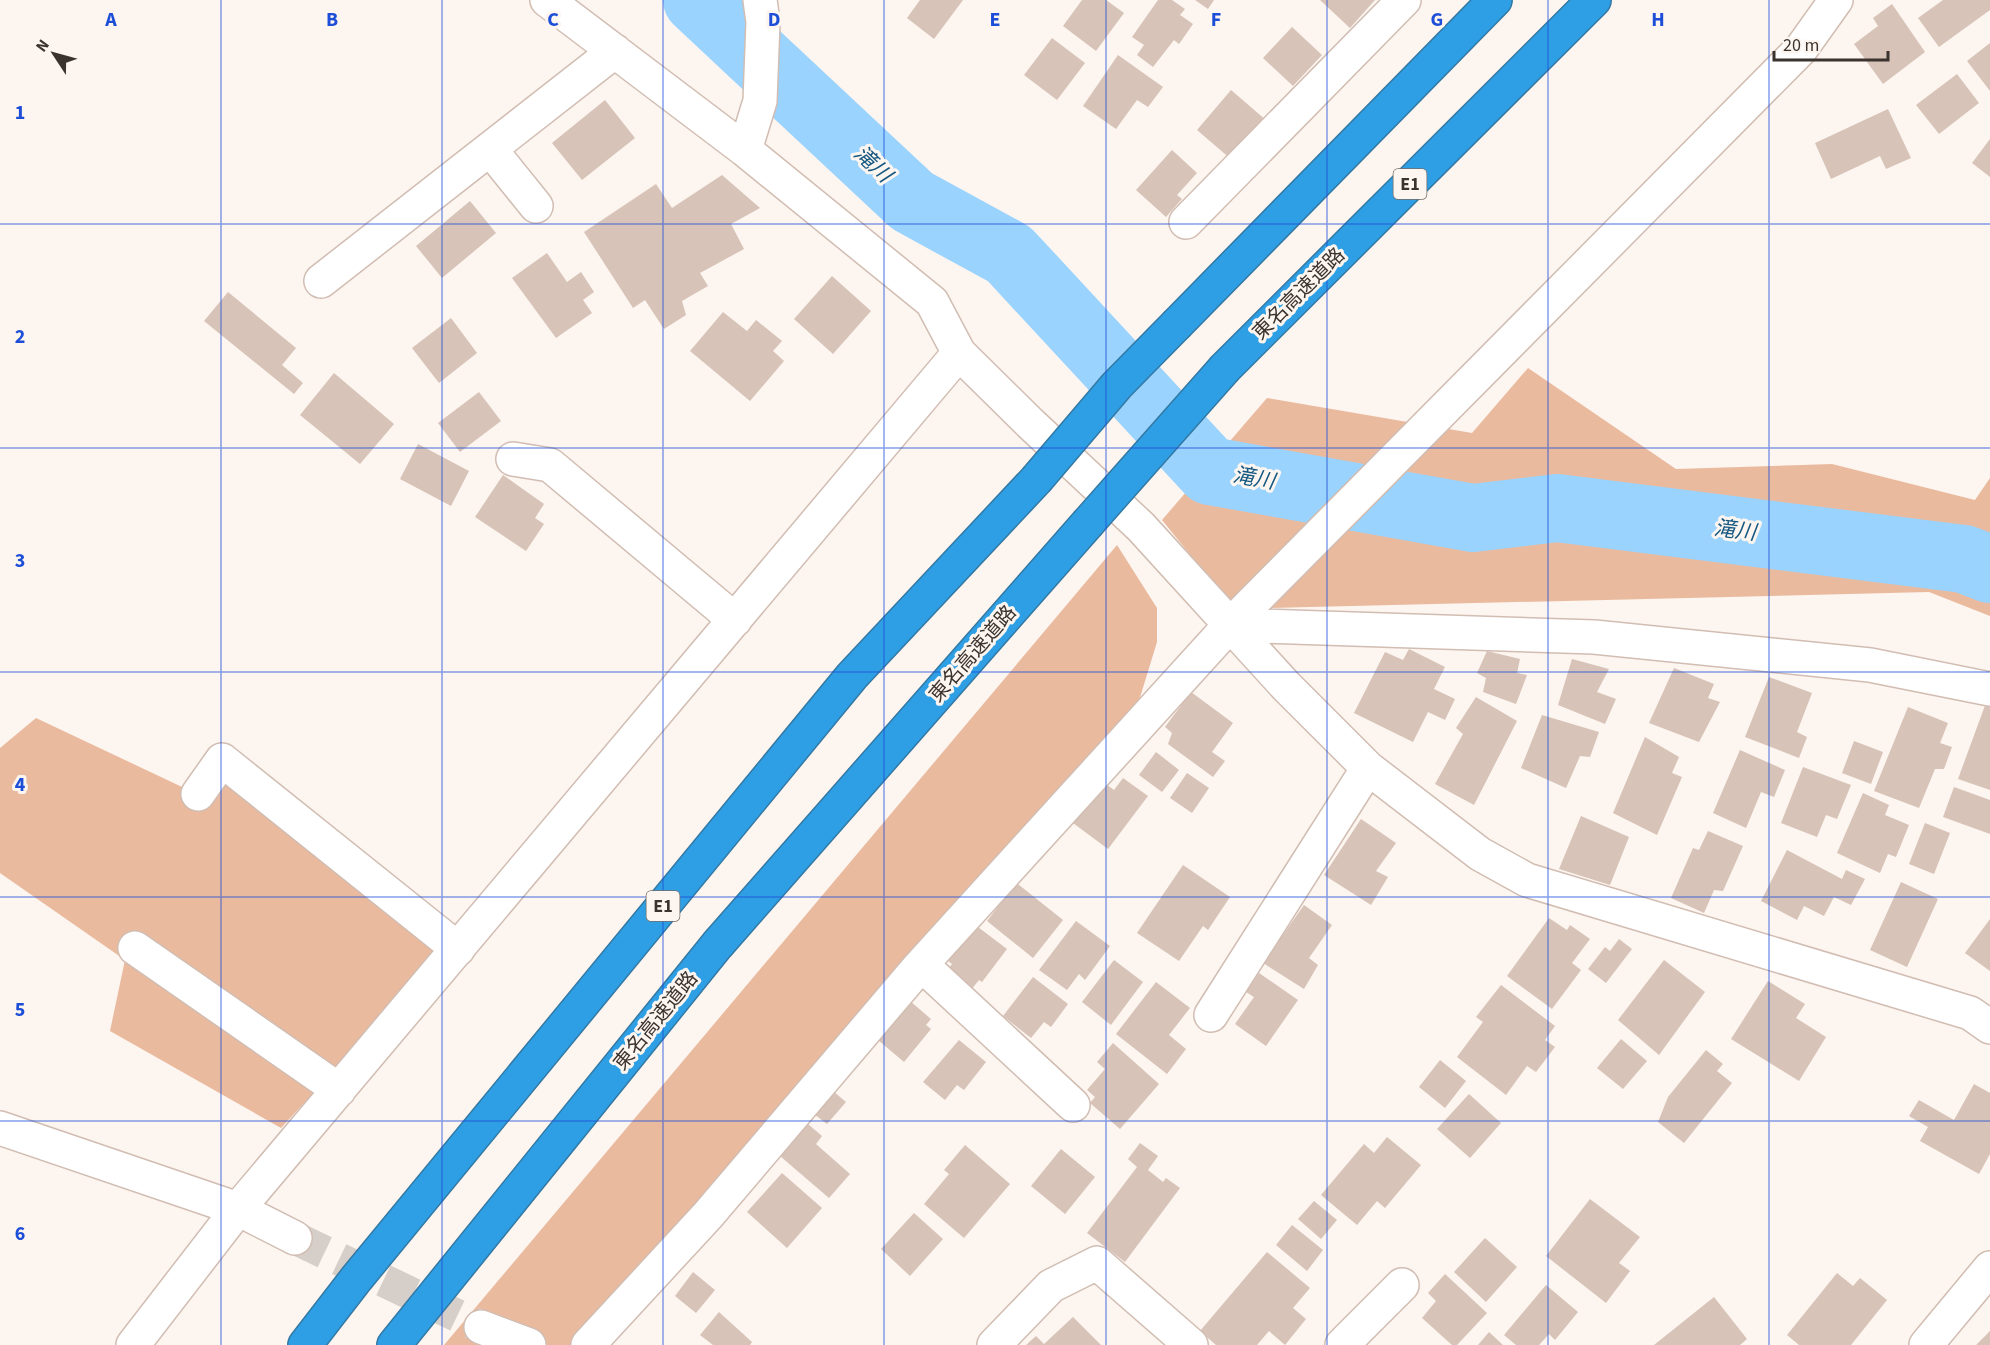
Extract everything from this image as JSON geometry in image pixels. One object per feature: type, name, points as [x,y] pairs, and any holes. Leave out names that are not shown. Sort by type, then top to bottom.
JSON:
[{"type":"highway","name":"E1","points":[[305,1345],[356,1279],[852,676],[1036,480],[1117,385],[1495,0]]},
{"type":"highway","name":"東名高速道路","points":[[394,1345],[717,945],[1225,368],[1594,0]]},
{"type":"street","points":[[547,0],[746,150],[932,302],[959,353],[1141,527],[1286,687],[1368,768],[1480,854],[1527,880],[1970,1013],[1990,1027]]},
{"type":"street","points":[[1186,222],[1404,0]]},
{"type":"street","points":[[588,1345],[708,1215],[922,964],[1230,625],[1801,49],[1836,0]]},
{"type":"street","points":[[746,150],[760,101],[762,11]]},
{"type":"street","points":[[321,281],[615,51]]},
{"type":"street","points":[[490,149],[536,206]]},
{"type":"street","points":[[133,1345],[238,1209],[959,353]]},
{"type":"street","points":[[513,459],[550,465],[735,620]]},
{"type":"street","points":[[1230,625],[1594,637],[1870,665],[1990,689]]},
{"type":"street","points":[[198,794],[222,760],[458,949]]},
{"type":"street","points":[[1211,1015],[1368,768]]},
{"type":"street","points":[[135,948],[339,1090]]},
{"type":"street","points":[[922,964],[1073,1105]]},
{"type":"street","points":[[0,1128],[238,1209],[295,1238]]},
{"type":"street","points":[[994,1345],[1051,1286],[1097,1263],[1191,1345]]},
{"type":"street","points":[[1926,1345],[1990,1269]]},
{"type":"street","points":[[1342,1345],[1401,1285]]},
{"type":"street","points":[[482,1327],[529,1345]]},
{"type":"shaded area","points":[[1528,368],[1676,469],[1832,464],[1975,500],[1990,478],[1990,616],[1929,592],[1234,609],[1162,520],[1267,398],[1472,433]]},
{"type":"shaded area","points":[[1117,545],[1157,608],[1157,642],[1134,717],[593,1345],[444,1345]]},
{"type":"shaded area","points":[[36,718],[197,794],[212,774],[444,951],[281,1128],[110,1031],[125,960],[0,873],[0,748]]},
{"type":"building","points":[[920,0],[963,0],[934,39],[907,18]]},
{"type":"building","points":[[1082,0],[1106,0],[1124,13],[1096,51],[1063,26]]},
{"type":"building","points":[[1158,0],[1172,0],[1185,9],[1180,15],[1193,24],[1179,44],[1174,40],[1153,67],[1137,55],[1144,45],[1132,37]]},
{"type":"building","points":[[1195,0],[1214,0],[1208,9]]},
{"type":"building","points":[[1320,0],[1375,0],[1350,28]]},
{"type":"building","points":[[1943,0],[1990,0],[1990,10],[1939,47],[1918,18]]},
{"type":"building","points":[[1892,4],[1925,52],[1883,84],[1854,44],[1878,26],[1873,18]]},
{"type":"building","points":[[1292,27],[1322,55],[1293,86],[1263,58]]},
{"type":"building","points":[[1052,38],[1085,63],[1057,100],[1024,75]]},
{"type":"building","points":[[1990,43],[1990,91],[1967,61]]},
{"type":"building","points":[[1118,55],[1163,87],[1148,107],[1137,100],[1116,129],[1083,106]]},
{"type":"building","points":[[1957,74],[1979,103],[1939,134],[1916,105]]},
{"type":"building","points":[[1231,90],[1267,121],[1232,160],[1197,130]]},
{"type":"building","points":[[605,100],[635,138],[582,180],[552,143]]},
{"type":"building","points":[[1888,109],[1911,158],[1886,169],[1880,156],[1831,179],[1815,143]]},
{"type":"building","points":[[1990,139],[1990,177],[1972,163]]},
{"type":"building","points":[[1172,150],[1197,173],[1177,195],[1182,199],[1166,217],[1136,190]]},
{"type":"building","points":[[722,175],[760,208],[731,224],[744,249],[700,273],[708,286],[682,301],[686,315],[664,329],[645,300],[633,308],[584,232],[656,184],[672,208]]},
{"type":"building","points":[[470,201],[496,233],[442,278],[416,246]]},
{"type":"building","points":[[547,253],[567,282],[581,272],[594,292],[583,300],[592,313],[556,338],[512,278]]},
{"type":"building","points":[[832,276],[871,311],[833,354],[794,319]]},
{"type":"building","points":[[228,292],[296,348],[282,365],[303,383],[294,394],[204,321]]},
{"type":"building","points":[[723,312],[747,331],[756,320],[782,341],[773,351],[784,361],[750,401],[690,351]]},
{"type":"building","points":[[451,318],[477,353],[439,383],[412,348]]},
{"type":"building","points":[[334,373],[394,424],[360,464],[300,415]]},
{"type":"building","points":[[479,392],[501,421],[460,452],[438,423]]},
{"type":"building","points":[[418,444],[469,471],[451,506],[400,479]]},
{"type":"building","points":[[503,475],[544,504],[535,518],[544,524],[526,551],[475,517]]},
{"type":"building","points":[[1409,649],[1445,667],[1434,689],[1455,699],[1445,720],[1428,712],[1413,742],[1354,713],[1385,652],[1403,660]]},
{"type":"building","points":[[1487,651],[1520,659],[1517,673],[1527,675],[1516,704],[1483,692],[1486,678],[1477,673]]},
{"type":"building","points":[[1572,659],[1609,669],[1597,692],[1616,699],[1605,724],[1558,705]]},
{"type":"building","points":[[1674,668],[1714,684],[1708,698],[1720,702],[1699,742],[1649,723]]},
{"type":"building","points":[[1769,677],[1812,693],[1797,732],[1807,737],[1799,758],[1745,737]]},
{"type":"building","points":[[1191,692],[1233,723],[1212,752],[1225,761],[1213,777],[1168,744],[1172,733],[1165,727]]},
{"type":"building","points":[[1476,697],[1517,721],[1474,805],[1435,784],[1463,734],[1456,728]]},
{"type":"building","points":[[1987,700],[1990,701],[1990,790],[1958,779]]},
{"type":"building","points":[[1908,707],[1948,723],[1940,743],[1952,747],[1944,769],[1935,769],[1919,808],[1874,791]]},
{"type":"building","points":[[1542,715],[1599,732],[1590,757],[1580,756],[1566,788],[1521,768]]},
{"type":"building","points":[[1645,737],[1679,757],[1672,773],[1682,777],[1657,835],[1613,813]]},
{"type":"building","points":[[1854,741],[1883,752],[1871,784],[1842,773]]},
{"type":"building","points":[[1740,750],[1785,770],[1774,797],[1761,792],[1746,828],[1713,813]]},
{"type":"building","points":[[1156,752],[1179,770],[1162,792],[1139,775]]},
{"type":"building","points":[[1803,767],[1851,785],[1837,819],[1826,815],[1817,837],[1781,823]]},
{"type":"building","points":[[1187,773],[1209,788],[1192,813],[1170,798]]},
{"type":"building","points":[[1123,778],[1148,796],[1108,849],[1073,823],[1103,782],[1114,790]]},
{"type":"building","points":[[1954,787],[1990,800],[1990,834],[1943,817]]},
{"type":"building","points":[[1863,793],[1889,805],[1885,815],[1909,825],[1896,857],[1888,854],[1880,873],[1837,853]]},
{"type":"building","points":[[1581,816],[1629,837],[1610,885],[1559,869]]},
{"type":"building","points":[[1361,819],[1396,843],[1376,871],[1388,877],[1371,905],[1324,875]]},
{"type":"building","points":[[1925,823],[1950,833],[1934,874],[1909,864]]},
{"type":"building","points":[[1708,831],[1743,846],[1723,891],[1714,890],[1704,913],[1671,898],[1693,848],[1699,850]]},
{"type":"building","points":[[1787,850],[1842,879],[1846,870],[1865,879],[1851,905],[1834,897],[1824,916],[1804,906],[1797,920],[1761,901]]},
{"type":"building","points":[[1183,865],[1230,897],[1208,930],[1203,926],[1179,961],[1137,933]]},
{"type":"building","points":[[1008,876],[1063,920],[1033,958],[987,921],[997,908],[989,901]]},
{"type":"building","points":[[1901,882],[1938,899],[1907,967],[1870,950]]},
{"type":"building","points":[[1304,905],[1332,925],[1309,958],[1318,965],[1304,989],[1263,963]]},
{"type":"building","points":[[1549,918],[1567,930],[1570,925],[1590,939],[1572,963],[1581,970],[1552,1009],[1507,976]]},
{"type":"building","points":[[1990,919],[1990,971],[1965,953]]},
{"type":"building","points":[[970,921],[1007,949],[982,982],[979,980],[971,990],[946,972],[952,964],[943,957]]},
{"type":"building","points":[[1076,921],[1110,946],[1085,980],[1079,974],[1067,990],[1039,970]]},
{"type":"building","points":[[1619,939],[1632,949],[1606,983],[1588,969],[1605,947],[1610,951]]},
{"type":"building","points":[[1114,960],[1143,982],[1111,1025],[1082,1002]]},
{"type":"building","points":[[1664,960],[1705,992],[1659,1055],[1618,1020]]},
{"type":"building","points":[[1259,973],[1298,1000],[1266,1046],[1235,1024],[1254,997],[1246,992]]},
{"type":"building","points":[[1033,977],[1068,1004],[1051,1027],[1044,1022],[1031,1038],[1003,1016]]},
{"type":"building","points":[[1768,981],[1805,1004],[1796,1018],[1826,1037],[1799,1081],[1731,1039]]},
{"type":"building","points":[[1156,982],[1190,1008],[1169,1035],[1186,1049],[1167,1074],[1116,1034]]},
{"type":"building","points":[[1501,985],[1555,1026],[1545,1040],[1555,1047],[1536,1072],[1527,1066],[1506,1095],[1457,1057],[1483,1022],[1476,1017]]},
{"type":"building","points":[[910,1001],[931,1019],[926,1025],[931,1029],[904,1062],[878,1040]]},
{"type":"building","points":[[1621,1039],[1647,1061],[1623,1089],[1597,1068]]},
{"type":"building","points":[[959,1040],[986,1062],[964,1090],[957,1085],[945,1100],[923,1082]]},
{"type":"building","points":[[1113,1043],[1159,1084],[1120,1129],[1090,1103],[1095,1097],[1087,1090],[1105,1069],[1097,1062]]},
{"type":"building","points":[[1706,1050],[1723,1064],[1717,1071],[1732,1083],[1684,1143],[1658,1122],[1668,1097]]},
{"type":"building","points":[[1440,1060],[1466,1081],[1445,1108],[1419,1087]]},
{"type":"building","points":[[1974,1084],[1990,1093],[1990,1154],[1979,1174],[1920,1141],[1928,1127],[1909,1116],[1919,1100],[1954,1120]]},
{"type":"building","points":[[833,1091],[846,1102],[827,1124],[814,1114]]},
{"type":"building","points":[[1469,1094],[1501,1123],[1470,1158],[1437,1129]]},
{"type":"building","points":[[808,1124],[822,1136],[816,1144],[850,1174],[829,1198],[780,1156]]},
{"type":"building","points":[[1387,1137],[1421,1165],[1385,1208],[1377,1201],[1357,1225],[1321,1195],[1364,1144],[1374,1153]]},
{"type":"building","points":[[1140,1143],[1158,1156],[1148,1170],[1163,1182],[1166,1178],[1180,1188],[1125,1262],[1087,1233],[1137,1167],[1128,1159]]},
{"type":"building","points":[[965,1145],[1010,1184],[964,1238],[924,1204],[949,1174],[944,1170]]},
{"type":"building","points":[[1061,1149],[1095,1177],[1065,1214],[1031,1186]]},
{"type":"building","points":[[782,1173],[822,1208],[787,1248],[747,1212]]},
{"type":"building","points":[[1590,1199],[1640,1237],[1619,1263],[1630,1271],[1606,1303],[1546,1256]]},
{"type":"building","points":[[1314,1201],[1337,1220],[1321,1239],[1298,1219]]},
{"type":"building","points":[[914,1213],[943,1239],[910,1276],[881,1249]]},
{"type":"building","points":[[1292,1225],[1323,1250],[1307,1271],[1276,1245]]},
{"type":"building","points":[[1485,1238],[1517,1267],[1486,1302],[1454,1272]]},
{"type":"building","points":[[1267,1252],[1310,1288],[1293,1308],[1306,1319],[1285,1345],[1269,1331],[1257,1345],[1216,1345],[1200,1331]]},
{"type":"building","points":[[693,1272],[715,1290],[696,1313],[675,1296]]},
{"type":"building","points":[[1837,1273],[1853,1286],[1860,1278],[1887,1300],[1851,1345],[1799,1345],[1787,1335]]},
{"type":"building","points":[[1445,1274],[1487,1313],[1457,1345],[1452,1345],[1422,1318],[1436,1301],[1428,1293]]},
{"type":"building","points":[[1546,1285],[1578,1312],[1555,1340],[1549,1334],[1539,1345],[1516,1345],[1504,1335]]},
{"type":"building","points":[[1714,1297],[1747,1339],[1740,1345],[1654,1345]]},
{"type":"building","points":[[719,1312],[752,1342],[750,1345],[713,1345],[700,1335]]},
{"type":"building","points":[[1073,1317],[1101,1345],[1026,1345],[1036,1336],[1044,1344]]},
{"type":"building","points":[[1990,1331],[1990,1345],[1976,1345]]},
{"type":"building","points":[[1489,1332],[1503,1345],[1478,1345]]},
{"type":"waterway","name":"滝川","points":[[697,0],[912,201],[1009,254],[1210,471],[1473,518],[1557,508],[1964,559],[1990,569]]},
{"type":"tunnel","points":[[295,1238],[481,1327]]}]
